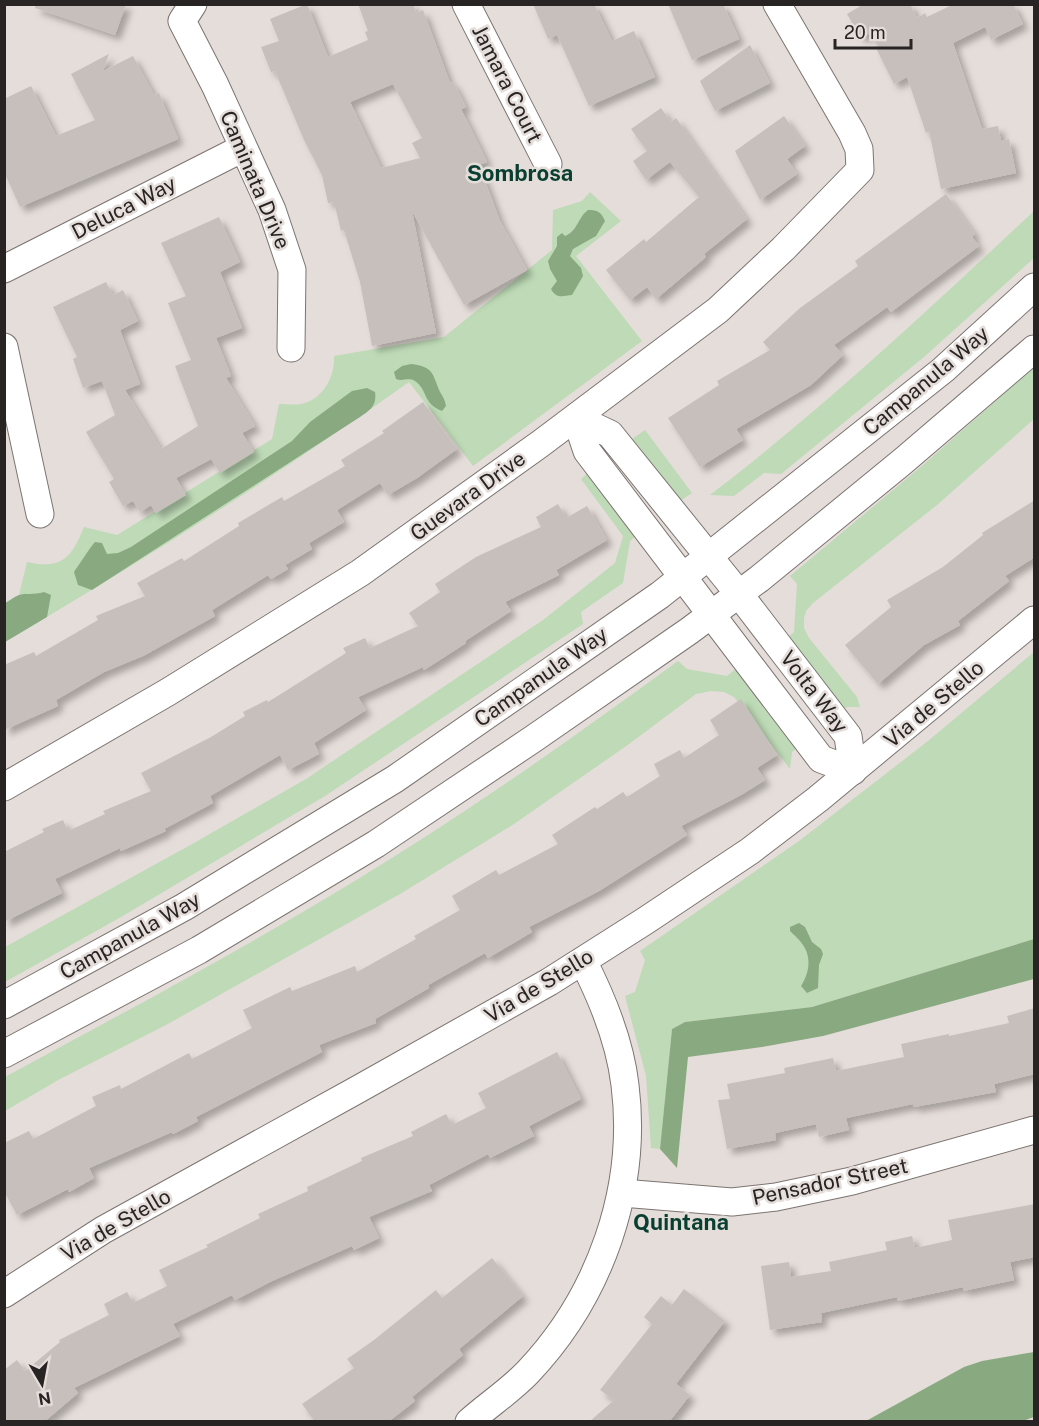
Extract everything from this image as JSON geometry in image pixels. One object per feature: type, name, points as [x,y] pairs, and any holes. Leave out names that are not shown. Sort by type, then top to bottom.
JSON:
[{"type":"street","name":"Jamara Court","points":[[466,4],[548,164]]},
{"type":"street","name":"Guevara Drive","points":[[4,787],[168,692],[360,573],[576,418],[718,310],[832,200],[860,170],[859,149],[777,4]]},
{"type":"street","name":"Caminata Drive","points":[[188,13],[215,85],[272,210],[292,270],[291,348]]},
{"type":"street","name":"Deluca Way","points":[[4,269],[243,148]]},
{"type":"street","name":"Campanula Way","points":[[4,1005],[184,908],[395,779],[660,595],[943,369],[1035,287]]},
{"type":"street","points":[[4,347],[40,514]]},
{"type":"street","name":"Campanula Way","points":[[4,1054],[199,950],[376,844],[533,739],[739,594],[902,462],[1035,349]]},
{"type":"street","name":"Volta Way","points":[[576,418],[610,434],[739,594],[848,736],[853,771],[821,759],[587,451],[576,418]]},
{"type":"street","name":"Via de Stello","points":[[4,1294],[103,1230],[549,982],[645,921],[750,851],[853,771],[1035,620]]},
{"type":"street","points":[[469,1422],[527,1372],[571,1318],[604,1257],[622,1193],[627,1142],[625,1084],[612,1032],[598,991],[582,961]]},
{"type":"street","name":"Pensador Street","points":[[622,1193],[732,1202],[776,1197],[852,1181],[1035,1130]]},
{"type":"green space","points":[[590,192],[621,221],[576,256],[642,341],[473,466],[409,382],[209,516],[5,642],[4,604],[19,595],[27,562],[49,564],[64,559],[75,546],[84,527],[117,535],[272,439],[279,404],[305,403],[320,394],[331,376],[334,356],[444,337],[552,250],[553,210],[582,201]]},
{"type":"green space","points":[[588,210],[599,212],[605,221],[596,236],[573,249],[570,256],[581,268],[583,276],[572,295],[557,296],[551,289],[557,281],[548,261],[557,246],[557,237],[562,233],[565,236],[573,231]]},
{"type":"green space","points":[[1034,211],[1034,258],[924,357],[781,474],[764,473],[734,496],[710,495],[835,393]]},
{"type":"green space","points":[[411,364],[424,367],[431,372],[445,402],[446,406],[442,411],[431,404],[415,381],[396,379],[394,372],[402,366]]},
{"type":"green space","points":[[1034,367],[1034,419],[937,505],[813,603],[806,611],[804,628],[809,638],[857,697],[860,707],[847,707],[841,712],[786,639],[794,632],[797,584],[790,576],[923,465]]},
{"type":"green space","points":[[367,388],[375,392],[375,401],[370,410],[360,417],[92,590],[78,585],[74,572],[95,542],[102,543],[107,554],[118,553],[131,547],[292,441],[310,422],[352,391]]},
{"type":"green space","points":[[645,430],[692,493],[680,501],[632,439]]},
{"type":"green space","points":[[590,471],[639,533],[630,541],[623,583],[581,612],[583,624],[325,796],[121,917],[5,982],[5,947],[306,779],[543,620],[615,563],[623,536],[581,479]]},
{"type":"green space","points":[[44,592],[51,595],[47,617],[5,642],[5,603],[19,595]]},
{"type":"green space","points":[[1034,652],[1034,939],[812,1007],[685,1022],[672,1029],[660,1149],[651,1148],[646,1076],[625,996],[635,992],[645,960],[640,951],[799,841],[928,741]]},
{"type":"green space","points":[[678,661],[687,669],[727,676],[737,668],[798,747],[792,752],[790,769],[734,697],[724,692],[711,691],[696,694],[514,824],[400,894],[166,1025],[60,1079],[5,1111],[5,1077],[152,997],[347,886],[503,785]]},
{"type":"green space","points":[[799,923],[805,927],[812,942],[821,949],[823,954],[819,965],[818,988],[807,993],[801,986],[808,971],[808,955],[802,943],[790,931],[790,927]]},
{"type":"green space","points":[[1034,939],[1034,979],[823,1036],[688,1057],[677,1168],[660,1149],[672,1029],[685,1022],[812,1007]]},
{"type":"green space","points":[[1034,1352],[1034,1417],[1020,1422],[866,1421],[964,1367],[982,1361]]},
{"type":"building","points":[[36,4],[126,4],[115,35],[35,8]]},
{"type":"building","points":[[307,4],[328,57],[368,40],[365,32],[368,31],[358,4],[413,4],[416,13],[423,10],[450,83],[453,82],[466,107],[461,109],[487,162],[479,165],[500,221],[527,270],[464,305],[412,211],[436,333],[372,346],[360,282],[344,230],[341,231],[334,202],[328,203],[322,175],[304,140],[275,71],[271,72],[261,47],[279,41],[270,19]],"holes":[[[393,84],[422,138],[412,143],[420,158],[381,168],[350,102]]]},
{"type":"building","points":[[533,4],[594,4],[612,41],[634,31],[655,77],[589,106],[557,35],[548,39]]},
{"type":"building","points":[[668,4],[723,4],[739,39],[692,60]]},
{"type":"building","points":[[864,4],[910,4],[917,18],[925,13],[927,17],[954,4],[1013,4],[1023,24],[991,40],[985,27],[953,43],[982,129],[998,126],[1001,141],[1009,139],[1016,173],[941,189],[929,131],[926,133],[907,77],[894,84],[870,33],[861,38],[847,14]]},
{"type":"building","points":[[750,45],[770,83],[715,111],[700,81]]},
{"type":"building","points":[[109,54],[103,71],[133,56],[154,95],[159,93],[178,139],[20,207],[4,172],[4,99],[31,86],[56,136],[95,120],[71,74]]},
{"type":"building","points":[[661,108],[671,122],[676,118],[747,219],[704,254],[706,257],[656,299],[647,287],[630,300],[606,270],[644,239],[646,242],[699,197],[670,162],[646,180],[633,161],[647,151],[631,129]]},
{"type":"building","points":[[784,116],[805,146],[787,159],[797,174],[760,200],[735,151]]},
{"type":"building","points":[[946,194],[975,234],[972,237],[979,246],[891,312],[887,307],[834,345],[843,355],[811,385],[736,429],[743,440],[700,467],[668,418],[719,385],[717,381],[770,350],[763,342],[800,308],[858,266],[855,261]]},
{"type":"building","points":[[219,217],[240,262],[220,272],[242,328],[216,338],[231,376],[226,378],[255,426],[242,433],[254,452],[220,473],[211,459],[176,478],[186,495],[156,513],[151,505],[140,512],[133,501],[123,506],[109,482],[114,479],[86,432],[115,415],[102,381],[83,388],[73,359],[77,357],[53,307],[106,282],[113,295],[123,290],[138,321],[120,330],[140,384],[125,390],[161,449],[198,426],[175,366],[191,360],[168,303],[186,296],[161,243]]},
{"type":"building","points":[[423,402],[457,449],[417,478],[388,495],[380,483],[337,510],[344,522],[309,543],[312,549],[285,565],[288,569],[271,579],[268,575],[212,610],[215,616],[143,656],[104,672],[56,700],[58,706],[4,730],[4,665],[34,652],[36,656],[98,620],[96,616],[145,596],[137,583],[182,558],[184,561],[239,526],[238,523],[282,497],[284,501],[345,466],[341,460],[384,433],[382,431]]},
{"type":"building","points":[[1035,500],[1035,557],[1005,576],[1009,581],[958,621],[960,625],[924,645],[878,684],[845,645],[891,607],[887,600],[943,567],[983,535],[982,533]]},
{"type":"building","points":[[558,504],[566,518],[587,506],[607,540],[556,570],[559,575],[505,602],[511,611],[424,670],[423,667],[358,697],[366,710],[314,743],[319,754],[288,770],[280,755],[210,796],[213,803],[164,829],[166,831],[121,851],[120,848],[55,879],[62,893],[4,922],[4,852],[44,832],[42,829],[63,820],[68,831],[105,814],[103,811],[151,791],[141,773],[211,737],[245,716],[243,712],[267,700],[268,702],[346,653],[343,648],[365,638],[370,648],[418,626],[409,613],[440,592],[435,584],[476,557],[541,527],[536,517]]},
{"type":"building","points":[[741,699],[777,755],[757,768],[765,780],[681,826],[687,835],[599,891],[529,927],[532,932],[488,958],[485,953],[428,985],[429,988],[375,1019],[376,1023],[319,1045],[322,1052],[196,1117],[198,1121],[173,1134],[172,1132],[89,1168],[94,1178],[17,1215],[4,1191],[4,1143],[29,1131],[33,1139],[96,1106],[92,1097],[120,1085],[121,1089],[189,1053],[192,1059],[252,1028],[243,1010],[290,987],[292,991],[355,966],[357,972],[416,939],[414,936],[460,910],[452,896],[496,870],[499,875],[558,844],[552,835],[595,807],[597,809],[623,792],[627,797],[660,776],[654,764],[680,750],[684,758],[719,735],[710,720]]},
{"type":"building","points":[[1035,1008],[1035,1074],[994,1084],[996,1092],[914,1107],[913,1104],[846,1118],[849,1130],[819,1137],[816,1124],[775,1133],[776,1140],[727,1149],[718,1100],[730,1099],[727,1084],[785,1073],[784,1068],[833,1058],[836,1071],[904,1057],[901,1044],[1009,1023],[1007,1016]]},
{"type":"building","points":[[557,1052],[581,1099],[529,1126],[534,1136],[490,1158],[488,1154],[429,1185],[432,1191],[369,1217],[379,1238],[354,1250],[352,1246],[235,1300],[232,1295],[173,1324],[180,1336],[74,1388],[78,1393],[44,1422],[4,1422],[4,1370],[17,1360],[25,1371],[60,1342],[59,1340],[109,1315],[104,1304],[127,1292],[133,1303],[167,1286],[159,1270],[208,1247],[206,1245],[260,1218],[258,1214],[308,1191],[307,1187],[362,1161],[361,1158],[413,1136],[411,1132],[446,1114],[452,1125],[486,1108],[478,1093]]},
{"type":"building","points":[[1035,1204],[1035,1257],[1010,1262],[1014,1280],[963,1291],[963,1287],[898,1301],[897,1297],[821,1313],[822,1322],[770,1330],[761,1266],[789,1262],[791,1277],[831,1271],[829,1262],[887,1250],[885,1242],[912,1236],[915,1248],[952,1240],[948,1220]]},
{"type":"building","points":[[492,1258],[523,1296],[459,1349],[463,1355],[412,1397],[415,1401],[388,1422],[315,1422],[302,1404],[354,1368],[347,1359],[436,1290],[442,1298]]},
{"type":"building","points":[[684,1289],[725,1321],[676,1384],[690,1395],[669,1422],[589,1422],[614,1400],[600,1390],[652,1324],[644,1317],[661,1296],[672,1305]]},
{"type":"district","name":"Sombrosa","points":[[520,173]]},
{"type":"district","name":"Quintana","points":[[681,1222]]}]
